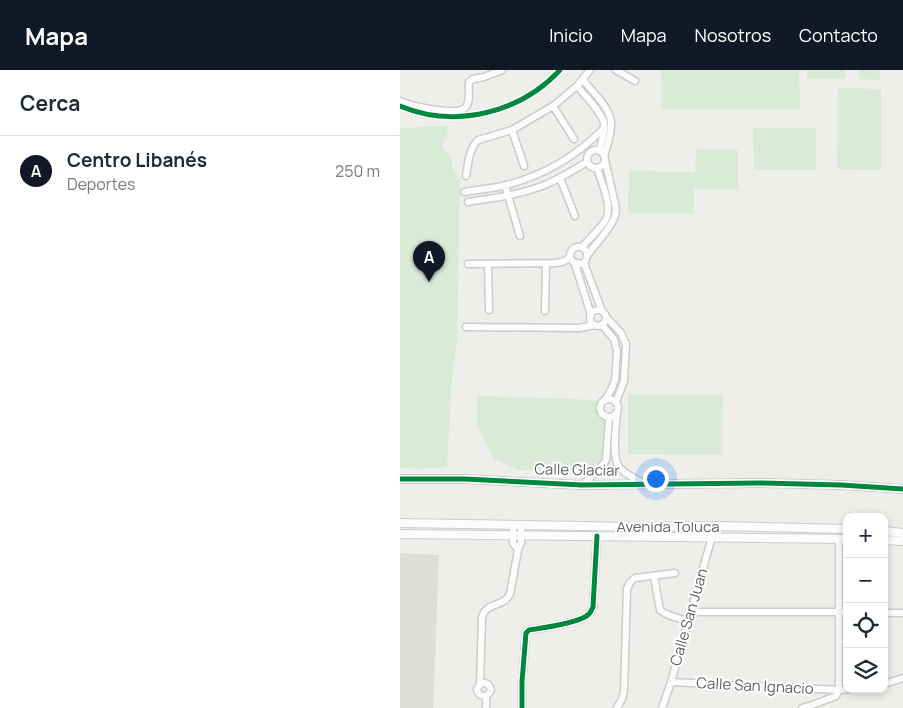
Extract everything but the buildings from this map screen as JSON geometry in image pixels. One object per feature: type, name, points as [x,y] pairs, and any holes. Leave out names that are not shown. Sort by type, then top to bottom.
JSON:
[{"type":"street","points":[[400,101],[426,109],[464,110],[469,100],[469,82],[502,70]]},
{"type":"street","points":[[466,176],[471,151],[478,140],[512,130],[553,106],[577,86],[590,70]]},
{"type":"street","points":[[616,70],[635,80]]},
{"type":"street","points":[[583,80],[608,110],[611,120],[604,164],[597,168],[590,166],[587,162]]},
{"type":"street","points":[[577,86],[604,122],[599,151]]},
{"type":"street","points":[[553,106],[574,139]]},
{"type":"street","points":[[464,192],[505,185],[554,166],[586,145],[604,128]]},
{"type":"street","points":[[512,130],[524,166]]},
{"type":"street","points":[[575,264],[584,263],[588,254],[615,216],[615,204],[604,158],[599,151]]},
{"type":"street","points":[[468,202],[509,196],[540,187],[587,162],[591,152],[599,151]]},
{"type":"street","points":[[597,168],[609,205],[608,215],[582,247],[573,249],[570,253],[570,258],[575,264],[591,315],[590,319],[614,339],[617,351],[615,380],[600,407],[602,412],[609,417],[617,413]]},
{"type":"street","points":[[560,178],[575,216]]},
{"type":"street","points":[[505,185],[520,236]]},
{"type":"street","points":[[582,247],[588,254]]},
{"type":"street","points":[[468,264],[546,264],[562,262],[570,258]]},
{"type":"street","points":[[584,263],[604,314],[621,333],[626,344],[624,381],[616,402],[618,405],[615,457],[617,465],[621,470],[643,484]]},
{"type":"street","points":[[488,264],[489,310]]},
{"type":"street","points":[[546,264],[546,311]]},
{"type":"street","points":[[591,315],[595,310],[604,314]]},
{"type":"street","points":[[466,327],[579,328],[604,323],[604,314]]},
{"type":"street","points":[[605,400],[616,402]]},
{"type":"street","points":[[582,485],[604,465],[606,460],[609,417]]},
{"type":"street","name":"Calle Glaciar","points":[[400,479],[474,479],[582,485],[760,483],[903,489]]},
{"type":"street","name":"Avenida Toluca","points":[[400,523],[843,529]]},
{"type":"street","points":[[486,708],[486,696],[480,696],[477,688],[480,684],[482,617],[488,607],[503,602],[510,594],[521,542],[517,526]]},
{"type":"street","name":"Calle San Juan","points":[[662,708],[715,526]]},
{"type":"street","points":[[888,531],[903,533]]},
{"type":"street","name":"Avenida Toluca","points":[[400,534],[843,539]]},
{"type":"street","points":[[522,708],[526,633],[529,630],[567,623],[591,613],[593,607],[597,536]]},
{"type":"street","points":[[802,708],[813,707],[836,696],[839,690],[838,612],[843,539]]},
{"type":"street","points":[[888,540],[903,541]]},
{"type":"street","points":[[616,708],[622,699],[624,691],[627,589],[631,580],[635,578],[675,573]]},
{"type":"street","points":[[654,576],[660,610],[670,616],[688,621]]},
{"type":"street","points":[[691,612],[843,612]]},
{"type":"street","points":[[888,613],[903,614]]},
{"type":"street","points":[[888,683],[903,678]]},
{"type":"street","name":"Calle San Ignacio","points":[[671,682],[843,690]]},
{"type":"shaded area","points":[[400,553],[439,555],[433,708],[400,708]]},
{"type":"green space","points":[[661,70],[799,70],[800,109],[662,109]]},
{"type":"green space","points":[[807,70],[845,70],[845,79],[807,79]]},
{"type":"green space","points":[[859,70],[880,70],[880,80],[859,79]]},
{"type":"green space","points":[[838,88],[881,89],[881,170],[837,169]]},
{"type":"green space","points":[[400,126],[402,128],[449,126],[447,132],[448,139],[445,139],[442,147],[451,159],[452,166],[460,180],[457,343],[452,376],[447,467],[400,468]]},
{"type":"green space","points":[[753,128],[816,128],[816,170],[754,170]]},
{"type":"green space","points":[[696,149],[738,150],[738,190],[694,189],[694,214],[628,213],[629,171],[695,172]]},
{"type":"green space","points":[[628,394],[723,395],[722,455],[628,454]]},
{"type":"green space","points":[[477,396],[597,400],[599,417],[604,420],[603,457],[600,463],[574,471],[518,470],[494,459],[477,425]]},
{"type":"cycle path","points":[[400,106],[421,113],[443,116],[486,113],[526,97],[544,85],[560,70]]},
{"type":"cycle path","points":[[400,479],[465,479],[582,485],[760,483],[903,489]]},
{"type":"cycle path","points":[[522,708],[526,633],[529,630],[578,620],[590,613],[593,607],[597,536]]},
{"type":"place","name":"Centro Libanés","points":[[429,282]]}]
